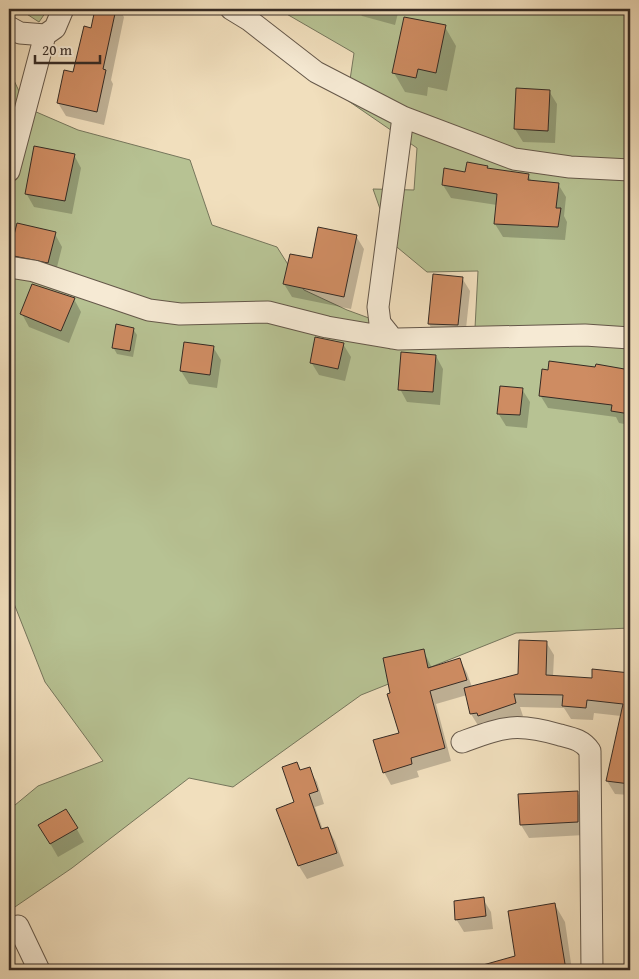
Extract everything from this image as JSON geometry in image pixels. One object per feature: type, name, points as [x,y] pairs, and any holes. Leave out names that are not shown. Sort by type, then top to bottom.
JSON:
[{"type":"street","points":[[9,28],[20,33],[45,35],[55,28],[63,9]]},
{"type":"street","points":[[230,9],[249,20],[316,72],[403,117],[514,159],[570,167],[630,170]]},
{"type":"street","points":[[9,171],[45,35]]},
{"type":"street","points":[[392,338],[380,323],[378,301],[403,117]]},
{"type":"street","points":[[9,267],[34,271],[149,310],[180,314],[268,312],[327,327],[413,340],[585,335],[630,338]]},
{"type":"street","points":[[462,742],[501,729],[517,726],[577,740],[590,751],[592,970]]},
{"type":"street","points":[[18,926],[39,970]]},
{"type":"green space","points":[[19,9],[48,9],[39,22]]},
{"type":"green space","points":[[278,9],[630,9],[630,628],[516,633],[361,695],[233,787],[189,778],[72,868],[9,911],[9,810],[38,786],[103,761],[45,682],[9,591],[9,70],[27,108],[78,130],[190,160],[212,225],[277,247],[304,290],[347,310],[418,336],[475,328],[478,271],[427,272],[392,243],[373,189],[414,190],[417,148],[347,100],[354,53]]},
{"type":"building","points":[[95,9],[116,9],[103,69],[106,70],[97,112],[57,103],[64,70],[73,72],[84,26],[91,28]]},
{"type":"building","points":[[404,17],[446,25],[436,73],[418,69],[416,78],[392,73]]},
{"type":"building","points":[[516,88],[550,90],[548,131],[514,129]]},
{"type":"building","points":[[34,146],[75,154],[65,201],[25,194]]},
{"type":"building","points":[[467,162],[488,166],[487,168],[529,174],[528,180],[559,183],[556,208],[561,208],[558,227],[494,224],[497,194],[442,185],[444,168],[465,172]]},
{"type":"building","points":[[17,223],[56,232],[48,263],[9,255]]},
{"type":"building","points":[[318,227],[357,235],[344,297],[283,284],[290,254],[312,258]]},
{"type":"building","points":[[433,274],[463,277],[458,325],[428,324]]},
{"type":"building","points":[[32,284],[75,298],[61,331],[20,314]]},
{"type":"building","points":[[116,324],[134,328],[130,351],[112,348]]},
{"type":"building","points":[[315,337],[344,343],[338,369],[310,363]]},
{"type":"building","points":[[184,342],[214,346],[210,375],[180,371]]},
{"type":"building","points":[[401,352],[436,355],[433,392],[398,390]]},
{"type":"building","points":[[549,361],[595,367],[596,364],[630,370],[630,414],[611,411],[612,405],[539,396],[542,369],[548,370]]},
{"type":"building","points":[[500,386],[523,388],[520,415],[497,414]]},
{"type":"building","points":[[519,640],[547,641],[546,675],[592,678],[592,669],[630,673],[630,784],[606,781],[623,704],[587,700],[586,708],[562,706],[563,695],[514,694],[516,703],[478,716],[477,713],[470,714],[464,688],[518,674]]},
{"type":"building","points":[[424,649],[428,668],[460,658],[467,680],[430,691],[445,748],[411,758],[412,764],[383,773],[373,740],[399,733],[387,694],[390,693],[383,658]]},
{"type":"building","points":[[297,762],[300,770],[310,767],[318,791],[309,794],[321,829],[328,827],[337,853],[298,866],[276,809],[294,802],[282,767]]},
{"type":"building","points":[[578,791],[578,822],[520,825],[518,794]]},
{"type":"building","points":[[66,809],[78,828],[50,844],[38,825]]},
{"type":"building","points":[[484,897],[486,916],[455,920],[454,901]]},
{"type":"building","points":[[555,903],[566,970],[483,970],[483,965],[515,956],[508,911]]}]
